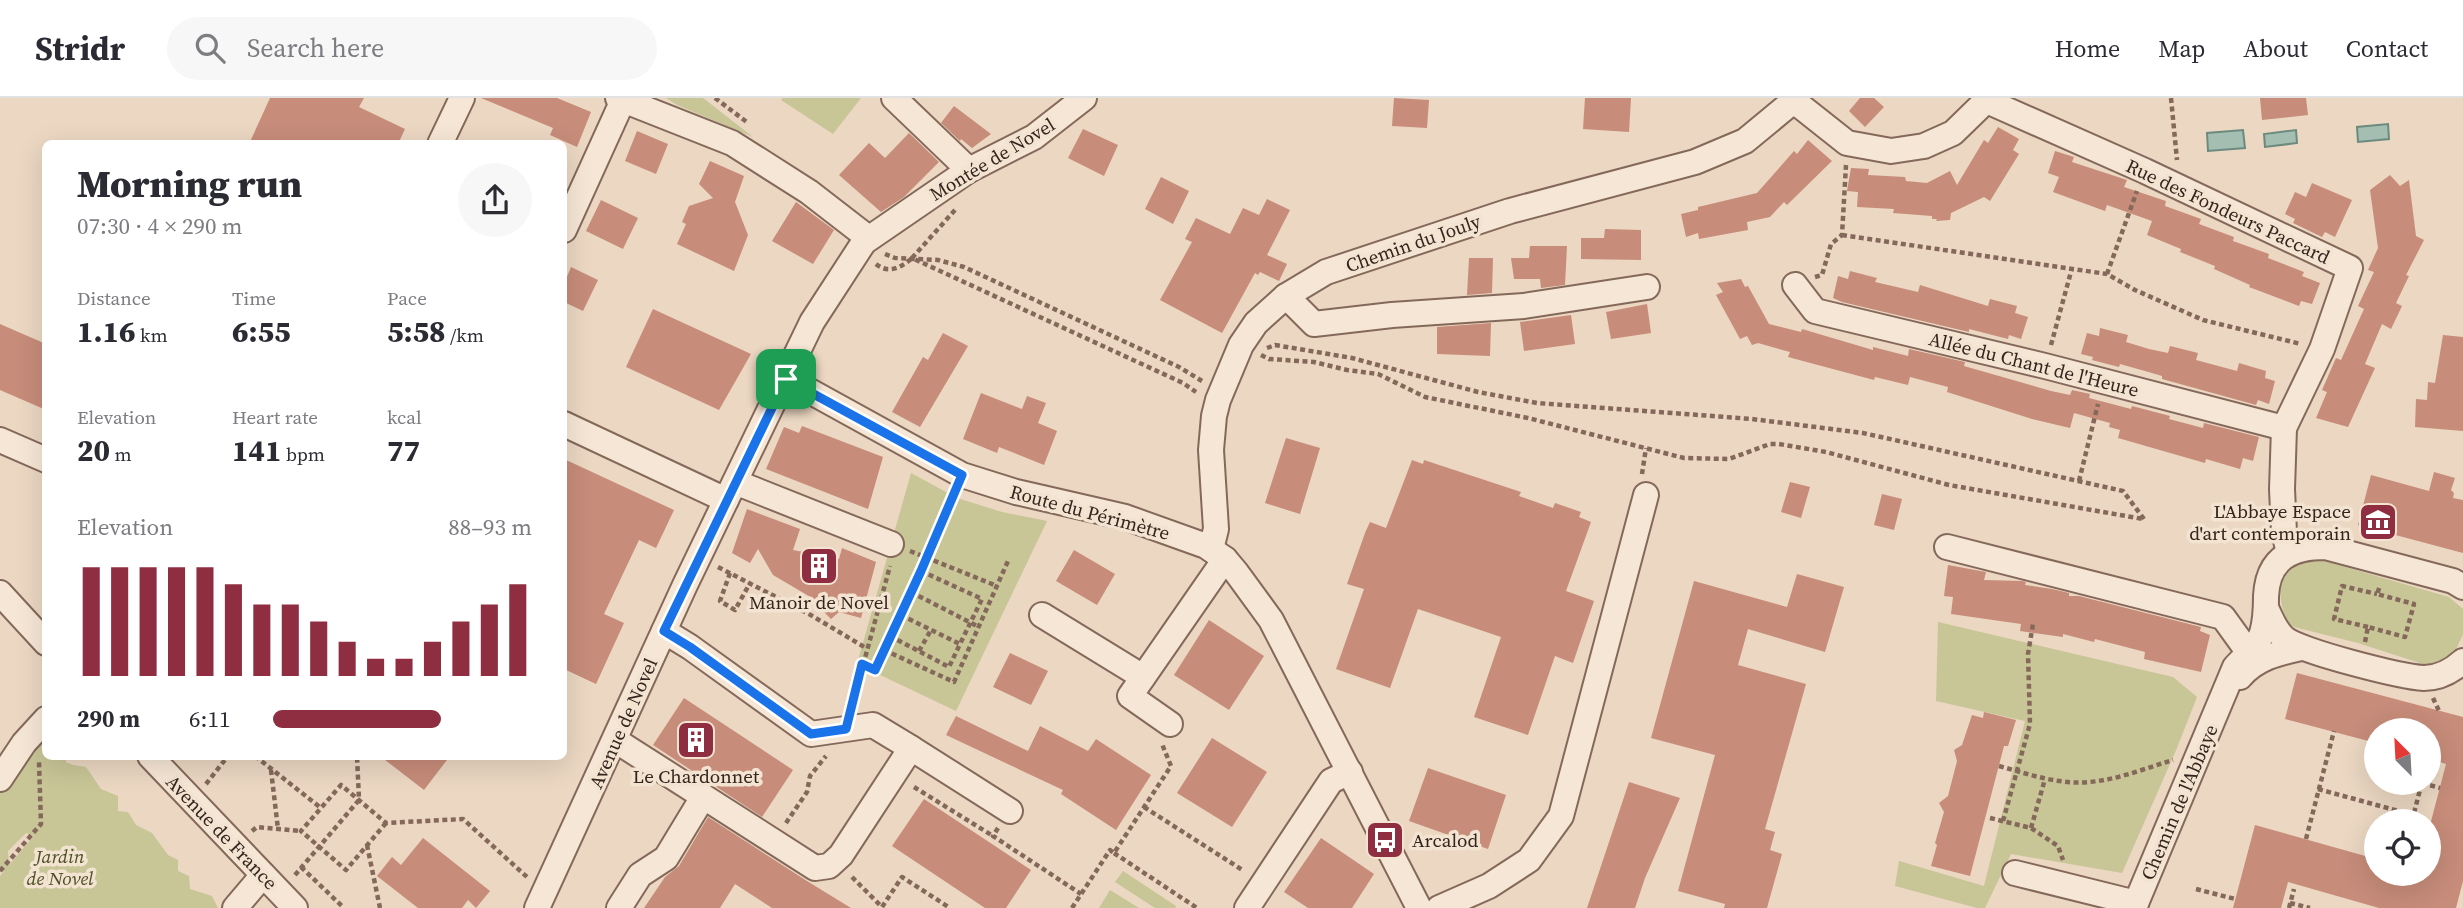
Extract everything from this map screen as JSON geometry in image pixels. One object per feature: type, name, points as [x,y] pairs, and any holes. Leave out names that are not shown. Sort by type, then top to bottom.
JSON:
[{"type":"street","points":[[442,140],[462,98]]},
{"type":"street","points":[[894,98],[969,170]]},
{"type":"street","name":"Montée de Novel","points":[[862,246],[969,170],[1034,137],[1084,98]]},
{"type":"street","points":[[567,223],[621,99],[732,143],[809,192],[862,233],[862,246]]},
{"type":"street","points":[[1795,100],[1847,143],[1891,151],[1924,146],[1953,133],[1988,99]]},
{"type":"street","name":"Rue des Fondeurs Paccard","points":[[1988,99],[2350,268],[2322,349],[2284,428],[2282,489],[2284,532],[2289,553]]},
{"type":"street","name":"Chemin du Jouly","points":[[1218,554],[1211,450],[1218,400],[1241,345],[1256,323],[1286,296],[1326,272],[1510,211],[1695,162],[1745,141],[1795,100]]},
{"type":"street","name":"Avenue de Novel","points":[[541,900],[664,631],[812,322],[862,246]]},
{"type":"street","name":"Allée du Chant de l'Heure","points":[[1795,285],[1815,311],[2045,366],[2284,428]]},
{"type":"street","points":[[1286,296],[1314,324],[1392,315],[1524,306],[1647,288]]},
{"type":"street","name":"Route du Périmètre","points":[[786,379],[962,475],[1006,490],[1144,523],[1218,554],[1245,583],[1271,620],[1419,908]]},
{"type":"street","points":[[567,425],[731,491],[894,545]]},
{"type":"street","points":[[0,440],[42,458]]},
{"type":"street","points":[[1439,908],[1489,886],[1529,860],[1561,816],[1646,495]]},
{"type":"street","points":[[1947,547],[2223,617],[2249,653]]},
{"type":"street","points":[[2289,553],[2305,547],[2325,547],[2453,581],[2463,587]]},
{"type":"street","name":"Chemin de l'Abbaye","points":[[2135,906],[2235,667],[2262,636],[2272,570],[2289,553]]},
{"type":"street","points":[[1170,724],[1130,696],[1218,554]]},
{"type":"street","points":[[0,593],[42,639]]},
{"type":"street","points":[[2267,610],[2275,628],[2285,639],[2301,648],[2424,678],[2456,674]]},
{"type":"street","points":[[1042,615],[1143,677]]},
{"type":"street","points":[[664,631],[811,734],[873,724],[1010,811]]},
{"type":"street","name":"Chemin de l'Abbaye","points":[[2223,696],[2246,669],[2274,654],[2301,648]]},
{"type":"street","points":[[0,779],[17,752],[42,724]]},
{"type":"street","points":[[615,740],[815,868],[824,868],[836,861],[911,748]]},
{"type":"street","name":"Avenue de France","points":[[154,760],[279,892]]},
{"type":"street","points":[[1247,908],[1331,781],[1350,772]]},
{"type":"street","points":[[619,908],[640,875],[666,858],[704,797]]},
{"type":"street","points":[[2015,873],[2135,906]]},
{"type":"street","points":[[235,908],[279,892]]},
{"type":"path","points":[[2171,98],[2179,187]]},
{"type":"path","points":[[1842,235],[1847,143]]},
{"type":"path","points":[[2107,274],[2145,171]]},
{"type":"path","points":[[862,246],[883,269],[899,268],[912,258],[957,207]]},
{"type":"path","points":[[1795,285],[1822,275],[1831,244],[1842,235],[2107,274],[2134,290],[2203,320],[2322,349]]},
{"type":"path","points":[[862,246],[895,258],[938,260],[964,267],[1179,367],[1205,382]]},
{"type":"path","points":[[912,258],[1183,383],[1207,398]]},
{"type":"path","points":[[2045,366],[2072,268]]},
{"type":"path","points":[[1275,345],[1352,358],[1478,391],[1537,403],[1752,419],[1863,433],[2079,481],[2123,491],[2144,519],[1949,485],[1826,452],[1779,444],[1770,444],[1729,459],[1684,458],[1528,418],[1425,397],[1378,374],[1314,362],[1269,359],[1255,352],[1275,345]]},
{"type":"path","points":[[2079,481],[2103,381]]},
{"type":"path","points":[[862,664],[875,670],[962,475]]},
{"type":"path","points":[[774,842],[807,792],[810,776],[846,729],[894,545],[997,586]]},
{"type":"path","points":[[884,650],[954,682],[1008,561]]},
{"type":"path","points":[[2377,594],[2385,563]]},
{"type":"path","points":[[890,636],[949,667],[982,599],[921,571]]},
{"type":"path","points":[[750,583],[735,610],[720,601],[730,573],[750,583],[866,648]]},
{"type":"path","points":[[2342,586],[2414,604],[2405,637],[2368,627],[2334,619],[2342,586]]},
{"type":"path","points":[[911,592],[979,626]]},
{"type":"path","points":[[901,615],[960,644]]},
{"type":"path","points":[[2003,821],[2030,724],[2028,654],[2033,624]]},
{"type":"path","points":[[2359,663],[2368,627]]},
{"type":"path","points":[[919,651],[931,630]]},
{"type":"path","points":[[1114,853],[1171,765],[1160,740],[1170,724]]},
{"type":"path","points":[[2306,839],[2334,731]]},
{"type":"path","points":[[1999,766],[2045,779],[2089,782],[2134,773],[2200,751]]},
{"type":"path","points":[[0,871],[41,824],[39,759]]},
{"type":"path","points":[[192,801],[225,760]]},
{"type":"path","points":[[260,760],[321,808]]},
{"type":"path","points":[[279,892],[359,800],[357,760]]},
{"type":"path","points":[[271,769],[278,829]]},
{"type":"path","points":[[894,774],[1082,894]]},
{"type":"path","points":[[2031,828],[2045,779]]},
{"type":"path","points":[[301,831],[341,785],[386,823],[463,819],[541,900]]},
{"type":"path","points":[[2318,789],[2384,809]]},
{"type":"path","points":[[1144,807],[1263,883]]},
{"type":"path","points":[[993,836],[1010,811]]},
{"type":"path","points":[[1990,818],[2031,828],[2058,846],[2073,888]]},
{"type":"path","points":[[236,846],[257,827],[301,831],[346,870],[386,823]]},
{"type":"path","points":[[367,845],[380,908]]},
{"type":"path","points":[[1072,908],[1110,850],[1197,908]]},
{"type":"path","points":[[836,861],[883,908],[902,877],[950,908]]},
{"type":"path","points":[[301,867],[344,908]]},
{"type":"path","points":[[2196,889],[2235,899]]},
{"type":"path","points":[[2294,889],[2290,906],[2310,908]]},
{"type":"green space","points":[[666,98],[703,98],[753,137],[677,105]]},
{"type":"green space","points":[[861,98],[833,134],[781,100]]},
{"type":"green space","points":[[911,473],[957,498],[1002,512],[1047,521],[956,711],[857,664]]},
{"type":"green space","points":[[2306,558],[2314,558],[2449,597],[2463,609],[2463,634],[2455,652],[2426,665],[2358,643],[2290,626],[2282,606],[2281,588],[2289,572]]},
{"type":"green space","points":[[1938,622],[2173,677],[2197,697],[2122,873],[2011,854],[1985,908],[1895,886],[1899,861],[1984,886],[2025,721],[1936,701]]},
{"type":"green space","name":"Jardin de Novel","points":[[42,732],[42,760],[66,760],[73,765],[86,767],[101,789],[118,796],[118,811],[128,812],[136,825],[152,833],[168,855],[178,860],[178,871],[189,876],[190,889],[212,896],[218,908],[0,908],[0,876],[4,871],[0,872],[0,781]],"holes":[[[26,833],[34,836],[9,865],[8,851]]]},
{"type":"green space","points":[[1123,871],[1176,906],[1175,908],[1155,908],[1115,882]]},
{"type":"green space","points":[[1110,890],[1139,908],[1099,908]]},
{"type":"shaded area","points":[[2388,124],[2389,139],[2358,142],[2357,127]]},
{"type":"shaded area","points":[[2243,130],[2245,148],[2208,151],[2207,133]]},
{"type":"shaded area","points":[[2296,130],[2297,143],[2265,147],[2264,134]]},
{"type":"building","points":[[270,98],[364,98],[359,107],[405,129],[400,140],[251,140]]},
{"type":"building","points":[[481,98],[557,98],[591,112],[577,147],[567,140],[550,135],[553,128]]},
{"type":"building","points":[[1394,98],[1429,100],[1427,128],[1392,126]]},
{"type":"building","points":[[1585,98],[1631,98],[1629,132],[1583,129]]},
{"type":"building","points":[[1860,98],[1874,98],[1884,107],[1865,127],[1849,111]]},
{"type":"building","points":[[2260,98],[2306,98],[2308,115],[2262,120]]},
{"type":"building","points":[[954,106],[991,134],[972,148],[961,139],[960,141],[941,123]]},
{"type":"building","points":[[1998,127],[2019,139],[2013,150],[2019,154],[1990,201],[1984,197],[1951,213],[1950,220],[1936,221],[1932,216],[1893,213],[1894,209],[1857,207],[1858,192],[1847,191],[1851,168],[1869,169],[1868,175],[1905,177],[1906,181],[1927,183],[1950,171],[1957,185],[1984,140],[1988,143]]},
{"type":"building","points":[[1083,129],[1118,145],[1104,176],[1068,158]]},
{"type":"building","points":[[637,131],[668,144],[656,174],[625,161]]},
{"type":"building","points":[[909,133],[939,162],[904,197],[881,212],[839,175],[869,143],[885,158]]},
{"type":"building","points":[[1808,140],[1832,161],[1787,205],[1784,202],[1770,217],[1747,222],[1748,230],[1699,239],[1698,233],[1686,237],[1681,214],[1698,210],[1698,207],[1757,193],[1794,151],[1797,154]]},
{"type":"building","points":[[2055,151],[2074,157],[2072,162],[2127,180],[2124,187],[2166,201],[2165,206],[2201,219],[2199,224],[2234,237],[2233,241],[2269,254],[2268,258],[2304,272],[2302,276],[2320,283],[2312,304],[2301,301],[2299,306],[2249,287],[2250,285],[2214,269],[2215,266],[2147,235],[2152,221],[2107,205],[2105,211],[2053,192],[2059,177],[2048,173]]},
{"type":"building","points":[[710,161],[744,176],[735,202],[748,235],[734,271],[677,244],[686,224],[682,222],[689,206],[713,198],[699,184]]},
{"type":"building","points":[[2390,175],[2400,186],[2409,180],[2416,236],[2424,240],[2406,275],[2409,276],[2396,303],[2402,306],[2391,329],[2382,324],[2365,364],[2375,368],[2348,427],[2316,418],[2327,392],[2322,390],[2336,358],[2341,360],[2364,309],[2358,306],[2374,272],[2368,270],[2378,248],[2370,190]]},
{"type":"building","points":[[1161,177],[1189,191],[1173,224],[1145,209]]},
{"type":"building","points":[[2312,183],[2352,200],[2335,237],[2325,232],[2322,237],[2293,223],[2295,219],[2285,214],[2295,192],[2306,197]]},
{"type":"building","points":[[1267,199],[1290,210],[1267,255],[1287,264],[1279,281],[1260,272],[1258,275],[1255,273],[1222,333],[1160,300],[1192,242],[1185,239],[1196,218],[1230,234],[1243,208],[1259,215]]},
{"type":"building","points":[[601,200],[638,218],[623,249],[586,231]]},
{"type":"building","points":[[796,202],[834,230],[813,264],[772,241]]},
{"type":"building","points":[[1605,229],[1641,230],[1641,260],[1581,259],[1581,238],[1604,238]]},
{"type":"building","points":[[1530,246],[1567,246],[1565,285],[1541,288],[1540,279],[1514,279],[1511,258],[1529,258]]},
{"type":"building","points":[[1469,258],[1493,258],[1492,293],[1467,295]]},
{"type":"building","points":[[571,267],[598,280],[583,311],[567,303],[567,277]]},
{"type":"building","points":[[1850,271],[1877,278],[1875,282],[1918,292],[1920,285],[1988,306],[1990,299],[2017,306],[2015,313],[2028,317],[2021,339],[2009,335],[2008,339],[1969,329],[1969,332],[1833,298],[1838,276],[1848,279]]},
{"type":"building","points":[[1741,279],[1745,287],[1748,286],[1769,324],[1801,332],[1802,329],[1873,350],[1873,347],[1908,356],[1909,349],[1965,362],[1964,366],[2051,391],[2070,395],[2072,390],[2090,394],[2089,398],[2170,416],[2169,419],[2203,428],[2204,423],[2259,437],[2253,461],[2243,458],[2240,469],[2206,459],[2205,463],[2118,438],[2120,430],[2109,427],[2110,423],[2074,413],[2070,428],[1947,392],[1948,387],[1910,377],[1908,385],[1875,377],[1874,380],[1788,357],[1790,352],[1758,343],[1752,345],[1747,336],[1740,339],[1716,295],[1723,292],[1717,283]]},
{"type":"building","points":[[1647,304],[1651,333],[1611,339],[1606,312]]},
{"type":"building","points":[[653,309],[751,354],[719,410],[626,367]]},
{"type":"building","points":[[1571,315],[1575,344],[1524,351],[1520,322]]},
{"type":"building","points":[[1491,323],[1490,356],[1437,354],[1437,327]]},
{"type":"building","points":[[0,324],[42,342],[42,408],[0,390]]},
{"type":"building","points":[[2100,328],[2128,335],[2126,342],[2149,349],[2168,353],[2170,346],[2198,353],[2196,360],[2237,371],[2239,363],[2266,371],[2265,378],[2275,381],[2269,404],[2258,400],[2256,405],[2162,379],[2162,376],[2120,364],[2119,367],[2092,360],[2093,357],[2081,354],[2087,333],[2099,336]]},
{"type":"building","points":[[943,333],[968,346],[920,427],[892,412],[923,357],[928,360]]},
{"type":"building","points":[[2443,335],[2463,337],[2463,431],[2415,427],[2416,399],[2427,400],[2428,382],[2435,383]]},
{"type":"building","points":[[981,393],[1022,409],[1027,396],[1046,403],[1038,423],[1057,431],[1044,465],[999,447],[997,453],[963,439]]},
{"type":"building","points":[[802,426],[883,457],[868,509],[766,469],[784,427],[799,433]]},
{"type":"building","points":[[1286,438],[1320,448],[1300,514],[1265,503]]},
{"type":"building","points":[[567,460],[674,510],[656,548],[639,540],[604,614],[624,623],[596,684],[567,670]]},
{"type":"building","points":[[1412,460],[1423,464],[1424,460],[1521,492],[1519,496],[1553,508],[1555,503],[1581,512],[1579,517],[1591,522],[1566,591],[1594,601],[1573,663],[1555,656],[1528,735],[1474,717],[1501,637],[1418,609],[1390,688],[1336,669],[1364,589],[1347,584],[1365,533],[1370,522],[1386,528]]},
{"type":"building","points":[[2434,472],[2455,478],[2451,490],[2454,493],[2453,498],[2463,500],[2463,553],[2358,525],[2371,475],[2429,491]]},
{"type":"building","points":[[1790,482],[1810,487],[1801,518],[1781,512]]},
{"type":"building","points":[[1882,494],[1902,499],[1894,530],[1874,525]]},
{"type":"building","name":"Manoir de Novel","points":[[747,509],[800,529],[793,550],[839,559],[842,548],[876,562],[861,618],[839,612],[831,619],[821,609],[819,602],[773,575],[758,549],[750,563],[732,553]]},
{"type":"building","points":[[1074,550],[1115,574],[1097,605],[1056,581]]},
{"type":"building","points":[[1948,565],[1986,572],[1984,580],[2022,581],[2026,582],[2025,585],[2069,593],[2069,596],[2079,596],[2201,627],[2200,631],[2210,635],[2201,672],[2144,659],[2145,652],[2095,639],[2094,642],[2063,634],[2063,637],[2020,631],[2021,624],[1951,614],[1953,597],[1944,596]]},
{"type":"building","points":[[1797,574],[1844,587],[1825,652],[1748,629],[1738,665],[1806,684],[1765,829],[1775,832],[1770,850],[1782,854],[1767,908],[1724,908],[1725,904],[1678,891],[1715,755],[1651,738],[1694,581],[1787,607]]},
{"type":"building","points":[[1209,620],[1264,656],[1229,710],[1174,675]]},
{"type":"building","points":[[1010,653],[1048,671],[1031,705],[993,687]]},
{"type":"building","points":[[2297,673],[2463,717],[2463,881],[2456,908],[2379,908],[2288,882],[2281,908],[2233,908],[2255,825],[2364,856],[2364,886],[2441,886],[2441,809],[2434,809],[2438,795],[2441,795],[2446,764],[2441,763],[2441,718],[2364,718],[2364,740],[2285,719]]},
{"type":"building","points":[[684,698],[793,770],[762,817],[653,745]]},
{"type":"building","points":[[1984,712],[2016,720],[2008,746],[2004,746],[1970,876],[1931,866],[1944,812],[1939,803],[1948,796],[1957,761],[1954,750],[1962,745],[1972,715],[1983,718]]},
{"type":"building","points":[[956,716],[1028,751],[1040,726],[1088,751],[1096,739],[1151,775],[1116,830],[1061,794],[1063,790],[946,735]]},
{"type":"building","points":[[1212,738],[1267,772],[1232,827],[1177,793]]},
{"type":"building","points":[[385,760],[447,760],[424,790]]},
{"type":"building","points":[[1428,768],[1506,795],[1488,849],[1409,821]]},
{"type":"building","points":[[1629,782],[1680,798],[1645,878],[1635,908],[1587,908]]},
{"type":"building","points":[[924,799],[1031,870],[1006,908],[985,908],[892,846]]},
{"type":"building","points":[[708,817],[851,908],[772,908],[735,884],[720,908],[644,908],[665,877],[679,866]]},
{"type":"building","points":[[423,838],[490,891],[476,908],[468,900],[462,908],[418,908],[377,876],[392,857],[401,865]]},
{"type":"building","points":[[1321,838],[1374,874],[1352,908],[1308,908],[1284,892]]},
{"type":"place","name":"L'Abbaye Espace d'art contemporain","points":[[2378,522]]},
{"type":"place","name":"Manoir de Novel","points":[[819,566]]},
{"type":"place","name":"Le Chardonnet","points":[[696,740]]},
{"type":"place","name":"Arcalod","points":[[1385,840]]},
{"type":"route","points":[[786,379],[962,475],[875,670],[862,664],[846,729],[811,734],[664,631],[786,379]]}]
